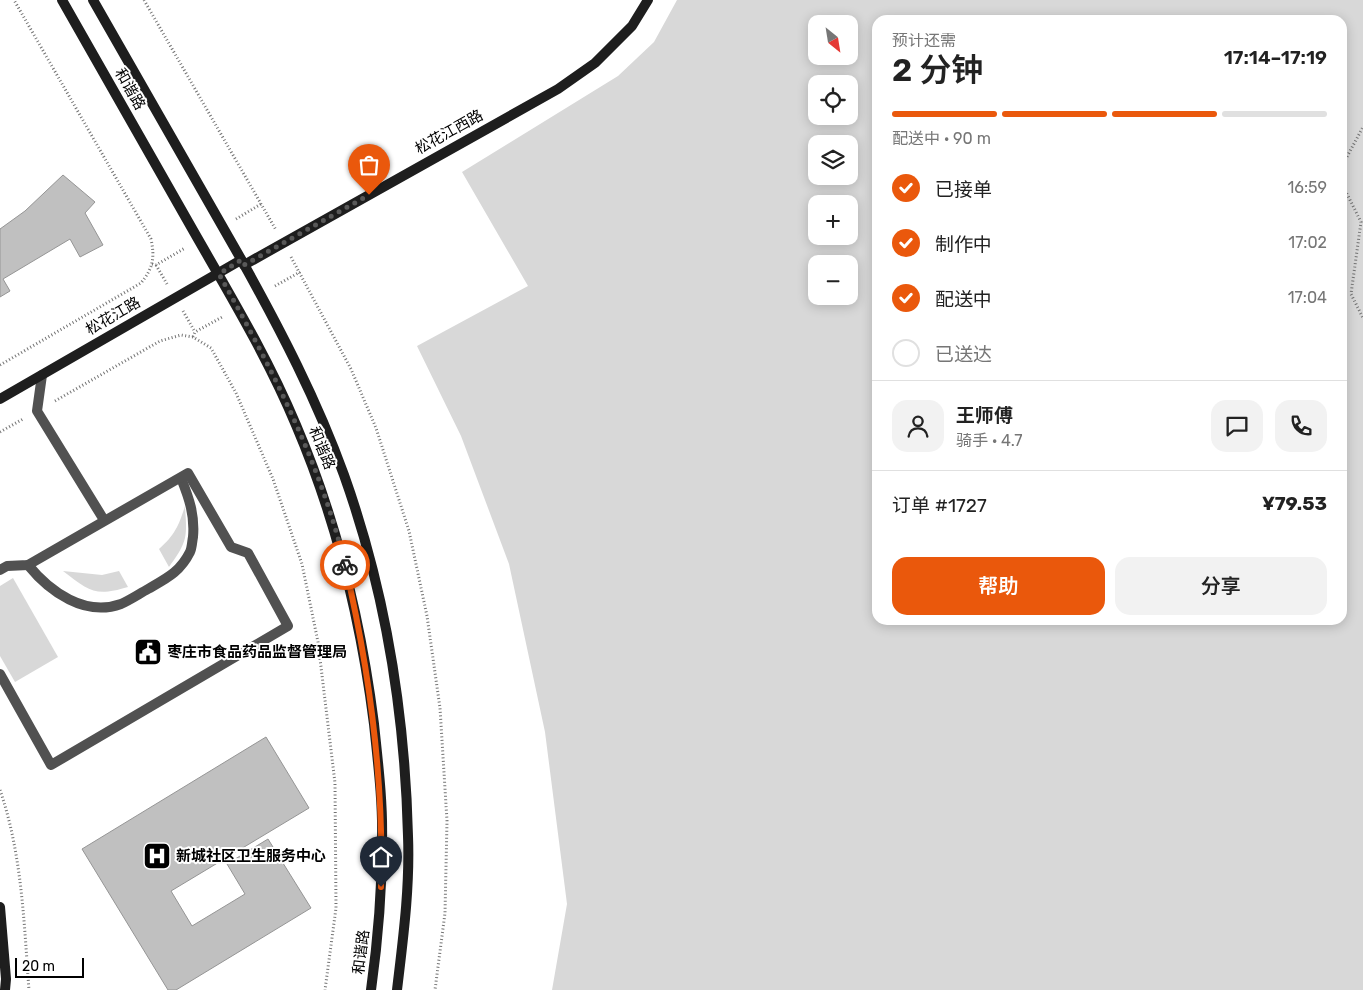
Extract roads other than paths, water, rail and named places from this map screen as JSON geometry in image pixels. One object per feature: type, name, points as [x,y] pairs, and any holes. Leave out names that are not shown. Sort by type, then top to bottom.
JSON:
[{"type":"main road","name":"和谐路","points":[[62,0],[219,274],[270,369],[296,424],[320,484],[343,558],[358,624],[379,768],[382,839],[380,919],[371,990]]},
{"type":"main road","name":"和谐路","points":[[93,0],[243,263],[293,357],[320,413],[345,476],[368,551],[384,619],[397,699],[404,766],[408,838],[406,921],[397,990]]},
{"type":"main road","name":"松花江西路","points":[[243,263],[284,243],[558,89],[595,63],[632,26],[648,0]]},
{"type":"main road","name":"松花江路","points":[[0,399],[219,274],[243,263]]},
{"type":"main road","points":[[0,906],[6,980],[5,990]]},
{"type":"street","points":[[42,375],[37,410],[104,520]]},
{"type":"street","points":[[0,570],[7,566],[28,565],[188,473],[231,547],[248,553],[288,626],[51,765],[0,674]]},
{"type":"street","points":[[28,565],[37,576],[57,593],[80,605],[102,608],[121,604],[176,573],[191,551],[194,527],[192,508],[181,478]]},
{"type":"place","name":"枣庄市食品药品监督管理局","points":[[148,652]]},
{"type":"place","name":"新城社区卫生服务中心","points":[[157,856]]}]
